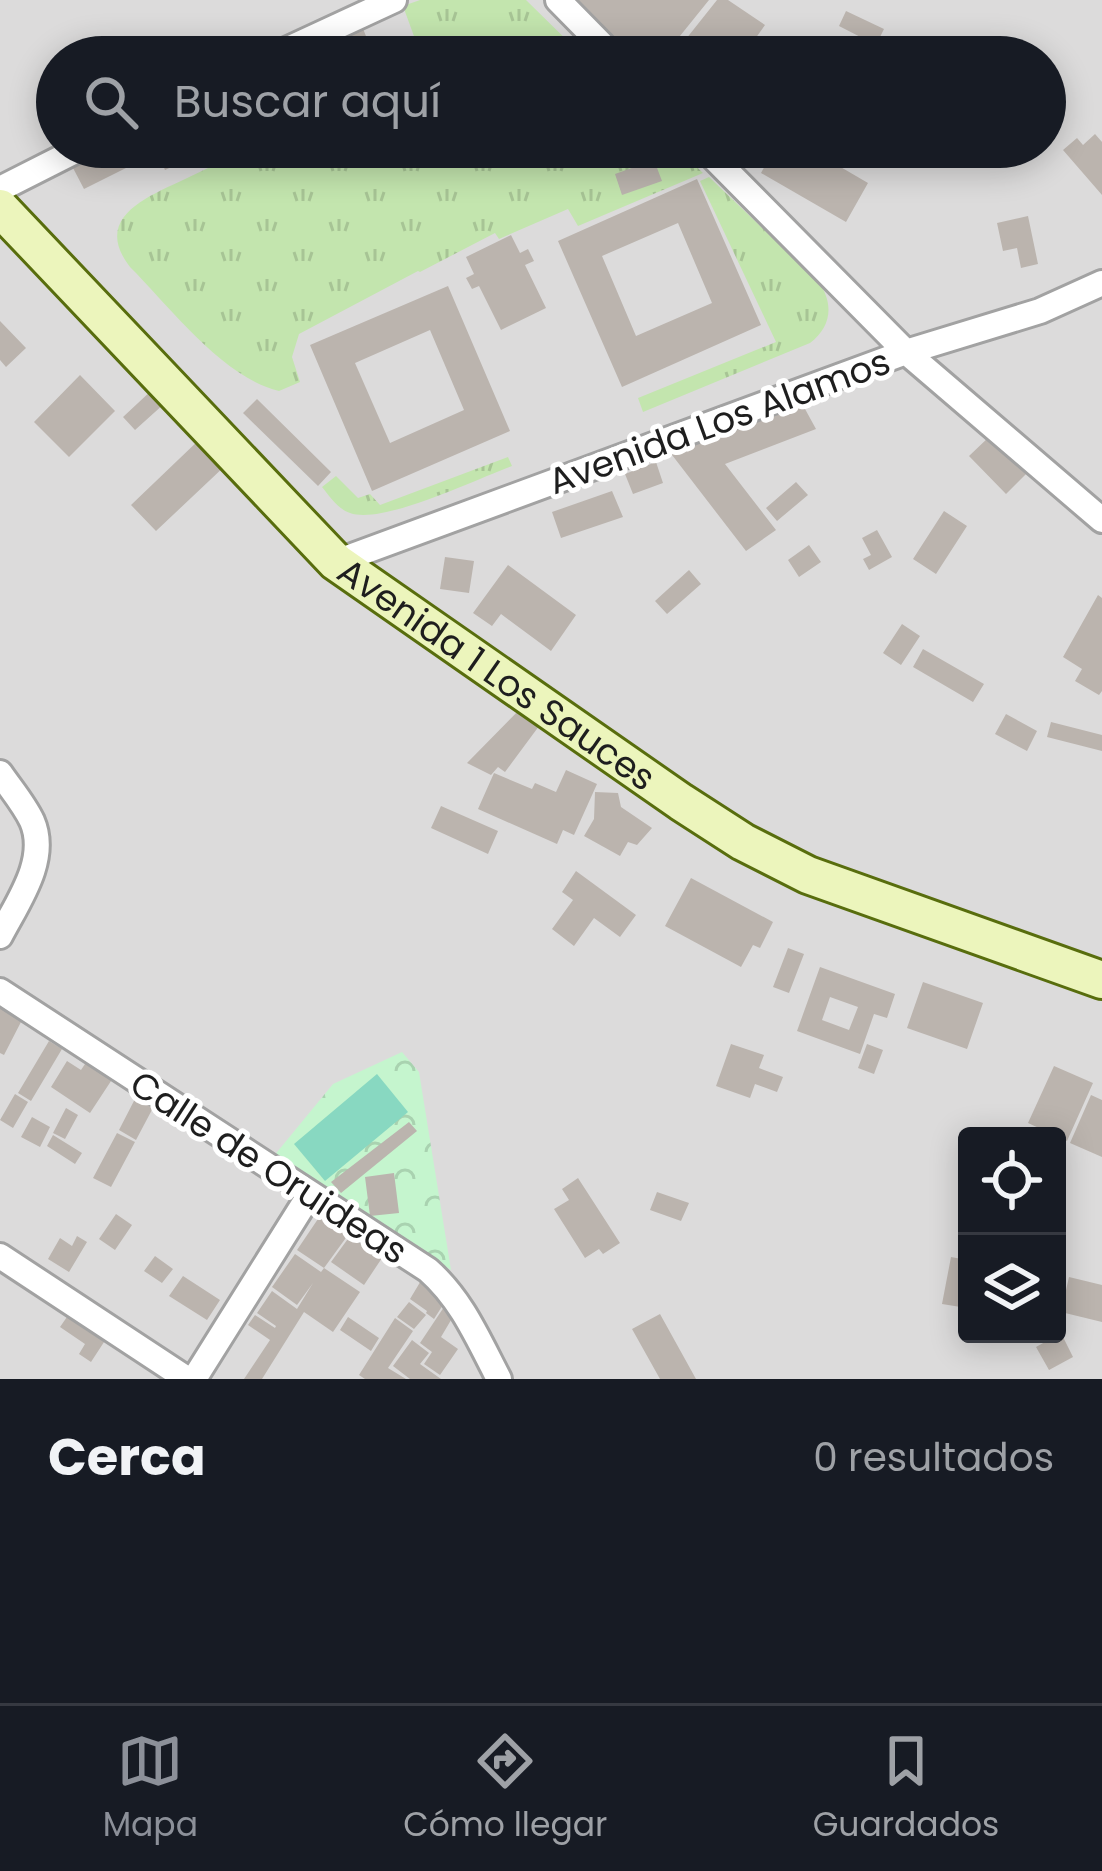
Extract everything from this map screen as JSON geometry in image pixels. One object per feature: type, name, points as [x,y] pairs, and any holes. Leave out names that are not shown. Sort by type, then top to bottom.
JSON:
[{"type":"street","points":[[316,36],[394,0]]},
{"type":"street","points":[[558,0],[593,36]]},
{"type":"street","points":[[0,189],[42,168]]},
{"type":"street","points":[[724,168],[906,352],[1102,520]]},
{"type":"street","name":"Avenida 1 Los Sauces","points":[[0,208],[336,562],[743,842],[808,875],[1102,980]]},
{"type":"street","name":"Avenida Los Alamos","points":[[336,562],[906,352],[1040,311],[1102,284]]},
{"type":"street","points":[[0,773],[34,825],[38,846],[0,936]]},
{"type":"street","name":"Calle de Oruideas","points":[[0,991],[428,1270],[448,1287],[464,1311],[499,1379]]},
{"type":"street","points":[[0,1256],[191,1379],[310,1194]]},
{"type":"shaded area","points":[[0,0],[1102,0],[1102,1379],[0,1379]]},
{"type":"green space","points":[[420,0],[526,0],[563,36],[414,36],[403,6]]},
{"type":"green space","points":[[208,168],[698,168],[703,173],[578,226],[568,209],[499,239],[495,233],[418,271],[299,334],[292,357],[300,382],[279,391],[237,371],[198,339],[130,267],[120,250],[121,222],[140,202]]},
{"type":"green space","points":[[709,177],[818,281],[828,306],[826,322],[810,343],[643,412],[638,398],[776,342],[700,181]]},
{"type":"green space","points":[[508,457],[512,466],[384,513],[350,513],[322,487],[336,476],[358,498],[370,494],[380,505]]},
{"type":"green space","points":[[402,1052],[419,1072],[451,1270],[273,1157],[333,1084]]},
{"type":"green space","points":[[377,1074],[408,1112],[325,1181],[294,1144]]},
{"type":"building","points":[[562,0],[709,0],[680,36],[599,36]]},
{"type":"building","points":[[717,0],[728,0],[765,25],[757,36],[688,36]]},
{"type":"building","points":[[846,11],[884,29],[880,36],[858,36],[839,26]]},
{"type":"building","points":[[362,26],[366,36],[337,36]]},
{"type":"building","points":[[1095,134],[1102,142],[1102,195],[1066,153],[1077,138],[1083,145]]},
{"type":"building","points":[[73,168],[126,168],[84,189]]},
{"type":"building","points":[[657,168],[662,181],[622,195],[615,174]]},
{"type":"building","points":[[764,168],[842,168],[868,183],[846,222],[761,173]]},
{"type":"building","points":[[697,179],[761,325],[622,387],[558,241]],"holes":[[[678,223],[712,303],[636,336],[602,256]]]},
{"type":"building","points":[[1028,216],[1038,264],[1021,268],[1017,248],[1003,251],[997,223]]},
{"type":"building","points":[[511,235],[520,253],[528,249],[534,261],[525,265],[546,308],[501,330],[479,286],[472,289],[466,278],[474,274],[466,257]]},
{"type":"building","points":[[448,286],[510,431],[372,491],[310,345]],"holes":[[[430,330],[464,410],[390,443],[355,363]]]},
{"type":"building","points":[[0,321],[26,348],[6,367],[0,360]]},
{"type":"building","points":[[80,375],[115,411],[69,457],[34,422]]},
{"type":"building","points":[[153,389],[165,403],[135,430],[123,417]]},
{"type":"building","points":[[799,398],[816,429],[725,464],[776,530],[746,551],[669,451]]},
{"type":"building","points":[[257,399],[331,472],[318,486],[243,413]]},
{"type":"building","points":[[990,436],[1027,473],[1006,494],[969,456]]},
{"type":"building","points":[[202,437],[227,464],[156,531],[131,505]]},
{"type":"building","points":[[656,462],[663,483],[633,494],[625,474]]},
{"type":"building","points":[[796,482],[808,495],[777,521],[766,508]]},
{"type":"building","points":[[612,491],[623,517],[561,538],[552,512]]},
{"type":"building","points":[[944,511],[967,526],[936,574],[913,559]]},
{"type":"building","points":[[877,530],[892,557],[869,570],[863,559],[871,555],[862,538]]},
{"type":"building","points":[[809,545],[821,562],[799,577],[788,560]]},
{"type":"building","points":[[445,557],[474,561],[469,593],[440,589]]},
{"type":"building","points":[[508,565],[576,615],[551,651],[501,614],[492,626],[473,613]]},
{"type":"building","points":[[689,570],[701,584],[667,614],[655,601]]},
{"type":"building","points":[[1098,595],[1102,598],[1099,695],[1075,681],[1082,669],[1063,657]]},
{"type":"building","points":[[902,624],[920,636],[901,665],[883,653]]},
{"type":"building","points":[[923,649],[984,684],[973,702],[913,667]]},
{"type":"building","points":[[525,704],[545,718],[505,772],[498,767],[491,775],[467,763]]},
{"type":"building","points":[[1006,714],[1037,731],[1027,751],[995,734]]},
{"type":"building","points":[[1051,722],[1102,735],[1102,751],[1047,737]]},
{"type":"building","points":[[566,770],[597,784],[574,835],[563,830],[557,844],[478,809],[494,773],[532,789],[535,783],[556,792]]},
{"type":"building","points":[[595,792],[618,793],[621,807],[652,828],[637,845],[628,842],[620,856],[584,836],[594,819]]},
{"type":"building","points":[[441,806],[498,831],[488,854],[431,828]]},
{"type":"building","points":[[576,871],[636,915],[620,937],[594,918],[574,946],[552,929],[573,900],[562,892]]},
{"type":"building","points":[[691,878],[773,922],[760,948],[753,945],[741,967],[665,926]]},
{"type":"building","points":[[788,948],[804,954],[789,993],[773,987]]},
{"type":"building","points":[[820,967],[895,994],[887,1018],[874,1014],[860,1054],[797,1031]],"holes":[[[830,997],[858,1007],[849,1030],[822,1020]]]},
{"type":"building","points":[[923,982],[983,1003],[967,1049],[907,1028]]},
{"type":"building","points":[[0,1007],[22,1020],[4,1055],[0,1053]]},
{"type":"building","points":[[49,1041],[62,1049],[31,1101],[18,1093]]},
{"type":"building","points":[[731,1044],[764,1055],[759,1068],[783,1077],[777,1092],[755,1084],[750,1098],[716,1086]]},
{"type":"building","points":[[867,1044],[883,1050],[874,1074],[858,1068]]},
{"type":"building","points":[[67,1061],[81,1070],[87,1061],[113,1078],[90,1113],[51,1087]]},
{"type":"building","points":[[1054,1066],[1093,1083],[1067,1141],[1066,1127],[1028,1123]]},
{"type":"building","points":[[15,1094],[28,1102],[13,1128],[0,1120]]},
{"type":"building","points":[[1091,1095],[1102,1100],[1102,1157],[1070,1143]]},
{"type":"building","points":[[136,1097],[154,1106],[136,1140],[119,1130]]},
{"type":"building","points":[[66,1108],[78,1115],[65,1139],[53,1133]]},
{"type":"building","points":[[32,1117],[50,1127],[40,1147],[21,1137]]},
{"type":"building","points":[[409,1122],[417,1131],[341,1193],[331,1182]]},
{"type":"building","points":[[117,1133],[135,1142],[111,1187],[93,1178]]},
{"type":"building","points":[[53,1135],[82,1153],[75,1164],[47,1146]]},
{"type":"building","points":[[394,1173],[399,1213],[370,1216],[365,1177]]},
{"type":"building","points":[[578,1178],[620,1243],[585,1258],[554,1209],[569,1200],[562,1189]]},
{"type":"building","points":[[657,1192],[689,1203],[681,1221],[650,1210]]},
{"type":"building","points":[[116,1214],[132,1225],[115,1250],[99,1239]]},
{"type":"building","points":[[320,1216],[348,1235],[324,1268],[297,1250]]},
{"type":"building","points":[[77,1236],[87,1242],[69,1272],[48,1259],[60,1238],[72,1246]]},
{"type":"building","points":[[350,1236],[382,1258],[364,1285],[331,1262]]},
{"type":"building","points":[[295,1254],[360,1292],[333,1332],[304,1312],[262,1379],[244,1379],[270,1340],[248,1325],[255,1315],[276,1326],[257,1313],[272,1291],[297,1309],[313,1283],[297,1305],[272,1287]]},
{"type":"building","points":[[155,1256],[173,1269],[162,1283],[144,1271]]},
{"type":"building","points":[[951,1257],[958,1258],[958,1307],[942,1304]]},
{"type":"building","points":[[183,1276],[220,1300],[207,1320],[169,1296]]},
{"type":"building","points":[[1069,1277],[1102,1285],[1102,1322],[1066,1313]]},
{"type":"building","points":[[422,1279],[448,1297],[434,1319],[410,1299]]},
{"type":"building","points":[[409,1302],[426,1315],[414,1329],[397,1317]]},
{"type":"building","points":[[446,1304],[454,1315],[441,1337],[458,1349],[440,1375],[424,1364],[432,1352],[420,1343]]},
{"type":"building","points":[[69,1314],[106,1339],[91,1362],[79,1354],[85,1344],[60,1327]]},
{"type":"building","points":[[660,1314],[696,1379],[660,1379],[632,1329]]},
{"type":"building","points":[[348,1317],[379,1338],[371,1351],[340,1330]]},
{"type":"building","points":[[395,1318],[413,1331],[388,1368],[406,1379],[365,1379],[359,1375]]},
{"type":"building","points":[[412,1340],[429,1353],[420,1364],[441,1379],[410,1379],[393,1366]]},
{"type":"building","points":[[1066,1343],[1073,1357],[1049,1370],[1036,1347]]}]
